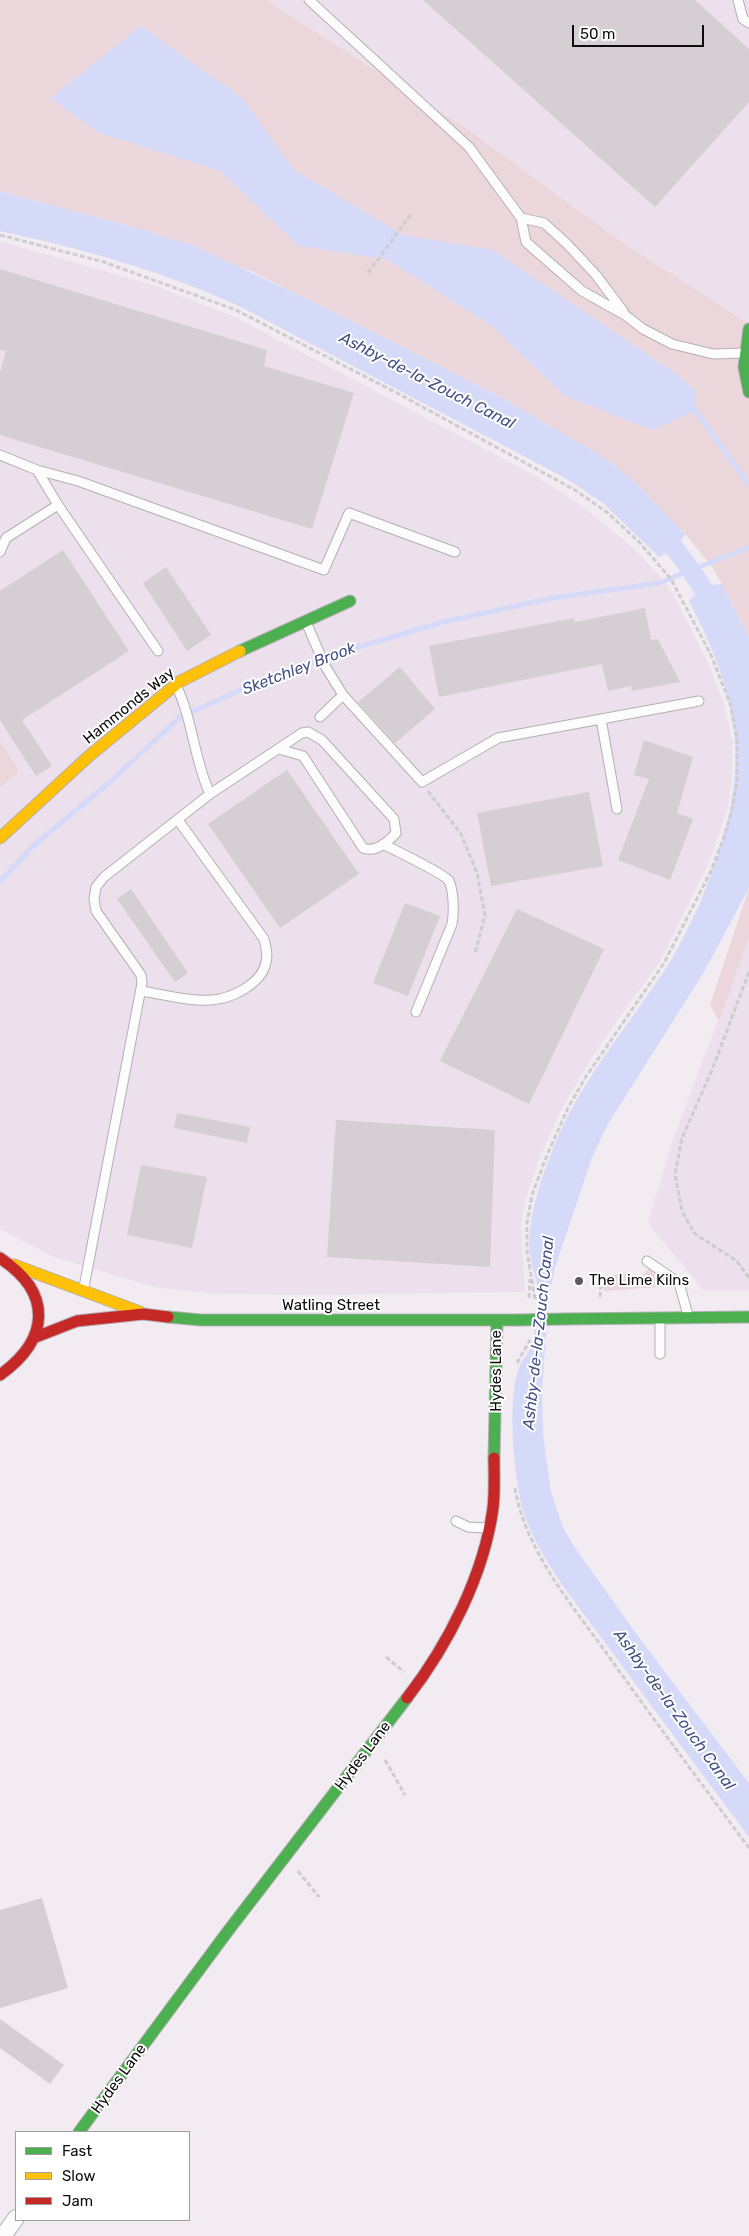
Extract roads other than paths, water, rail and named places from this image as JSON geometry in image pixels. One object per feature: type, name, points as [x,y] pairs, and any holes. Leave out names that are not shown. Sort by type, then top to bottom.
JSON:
[{"type":"main road","points":[[749,330],[744,367],[749,392]]},
{"type":"main road","name":"Hammonds Way","points":[[0,838],[89,756],[176,685],[229,656],[350,601]]},
{"type":"main road","points":[[0,1258],[12,1264],[27,1279],[36,1297],[39,1317],[36,1337],[27,1354],[14,1367],[0,1375]]},
{"type":"main road","name":"Watling Street","points":[[12,1264],[143,1314]]},
{"type":"main road","name":"Watling Street","points":[[36,1337],[77,1321],[143,1314],[201,1320],[660,1318]]},
{"type":"main road","points":[[660,1318],[749,1317]]},
{"type":"main road","name":"Hydes Lane","points":[[80,2131],[228,1931],[419,1683],[442,1647],[469,1592],[490,1528],[496,1478],[497,1320]]},
{"type":"street","points":[[3,2236],[15,2219]]},
{"type":"lane","points":[[309,0],[469,147],[521,218],[526,242],[582,291],[625,315],[643,329],[672,344],[712,354],[746,353]]},
{"type":"lane","points":[[738,0],[744,19],[749,23]]},
{"type":"lane","points":[[521,218],[544,223],[567,244],[596,275],[625,315]]},
{"type":"lane","points":[[0,455],[37,470],[78,481],[324,570],[350,513],[455,552]]},
{"type":"lane","points":[[37,470],[58,505],[158,651]]},
{"type":"lane","points":[[0,552],[6,538],[58,505]]},
{"type":"lane","points":[[306,622],[325,666],[343,695],[422,782],[498,738],[699,701]]},
{"type":"lane","points":[[176,685],[183,699],[201,775],[210,794]]},
{"type":"lane","points":[[320,717],[343,695]]},
{"type":"lane","points":[[601,719],[617,809]]},
{"type":"lane","points":[[84,1290],[141,991],[141,975],[96,910],[94,899],[96,887],[114,868],[210,794],[302,733],[308,732],[322,740],[394,819],[397,827],[396,833],[384,844],[369,850],[364,848],[302,756],[279,749]]},
{"type":"lane","points":[[141,991],[211,1000],[218,999],[231,996],[248,986],[260,976],[266,964],[267,951],[264,939],[178,820]]},
{"type":"lane","points":[[384,844],[445,877],[450,888],[454,910],[452,924],[416,1012]]},
{"type":"lane","points":[[647,1261],[680,1283],[688,1318]]},
{"type":"lane","points":[[660,1318],[660,1354]]},
{"type":"lane","points":[[456,1522],[468,1527],[490,1528]]},
{"type":"water","points":[[141,26],[242,98],[294,170],[403,235],[493,250],[679,376],[696,391],[696,411],[652,430],[565,396],[492,326],[386,259],[298,246],[220,171],[99,133],[50,98]]},
{"type":"water","points":[[0,191],[150,232],[197,247],[336,313],[504,399],[606,459],[633,480],[685,534],[676,549],[659,557],[603,503],[565,478],[243,308],[184,283],[124,263],[0,231]]},
{"type":"water","points":[[722,584],[749,638],[749,888],[704,972],[608,1124],[592,1158],[555,1267],[549,1296],[542,1389],[543,1433],[551,1492],[562,1525],[573,1545],[643,1643],[749,1783],[749,1837],[550,1567],[531,1532],[520,1499],[512,1421],[518,1370],[532,1343],[538,1308],[539,1298],[530,1258],[529,1244],[534,1205],[546,1168],[565,1121],[590,1077],[668,966],[678,948],[701,901],[717,858],[728,819],[734,783],[736,749],[732,715],[723,680],[709,642],[689,601],[703,586]]},
{"type":"waterway","points":[[696,411],[749,485]]},
{"type":"waterway","name":"Ashby-de-la-Zouch Canal","points":[[659,530],[675,548],[715,609]]},
{"type":"waterway","name":"Sketchley Brook","points":[[0,882],[33,846],[110,782],[180,717],[266,679],[348,650],[443,622],[553,598],[659,583],[749,547]]},
{"type":"place","name":"The Lime Kilns","points":[[579,1281]]}]
